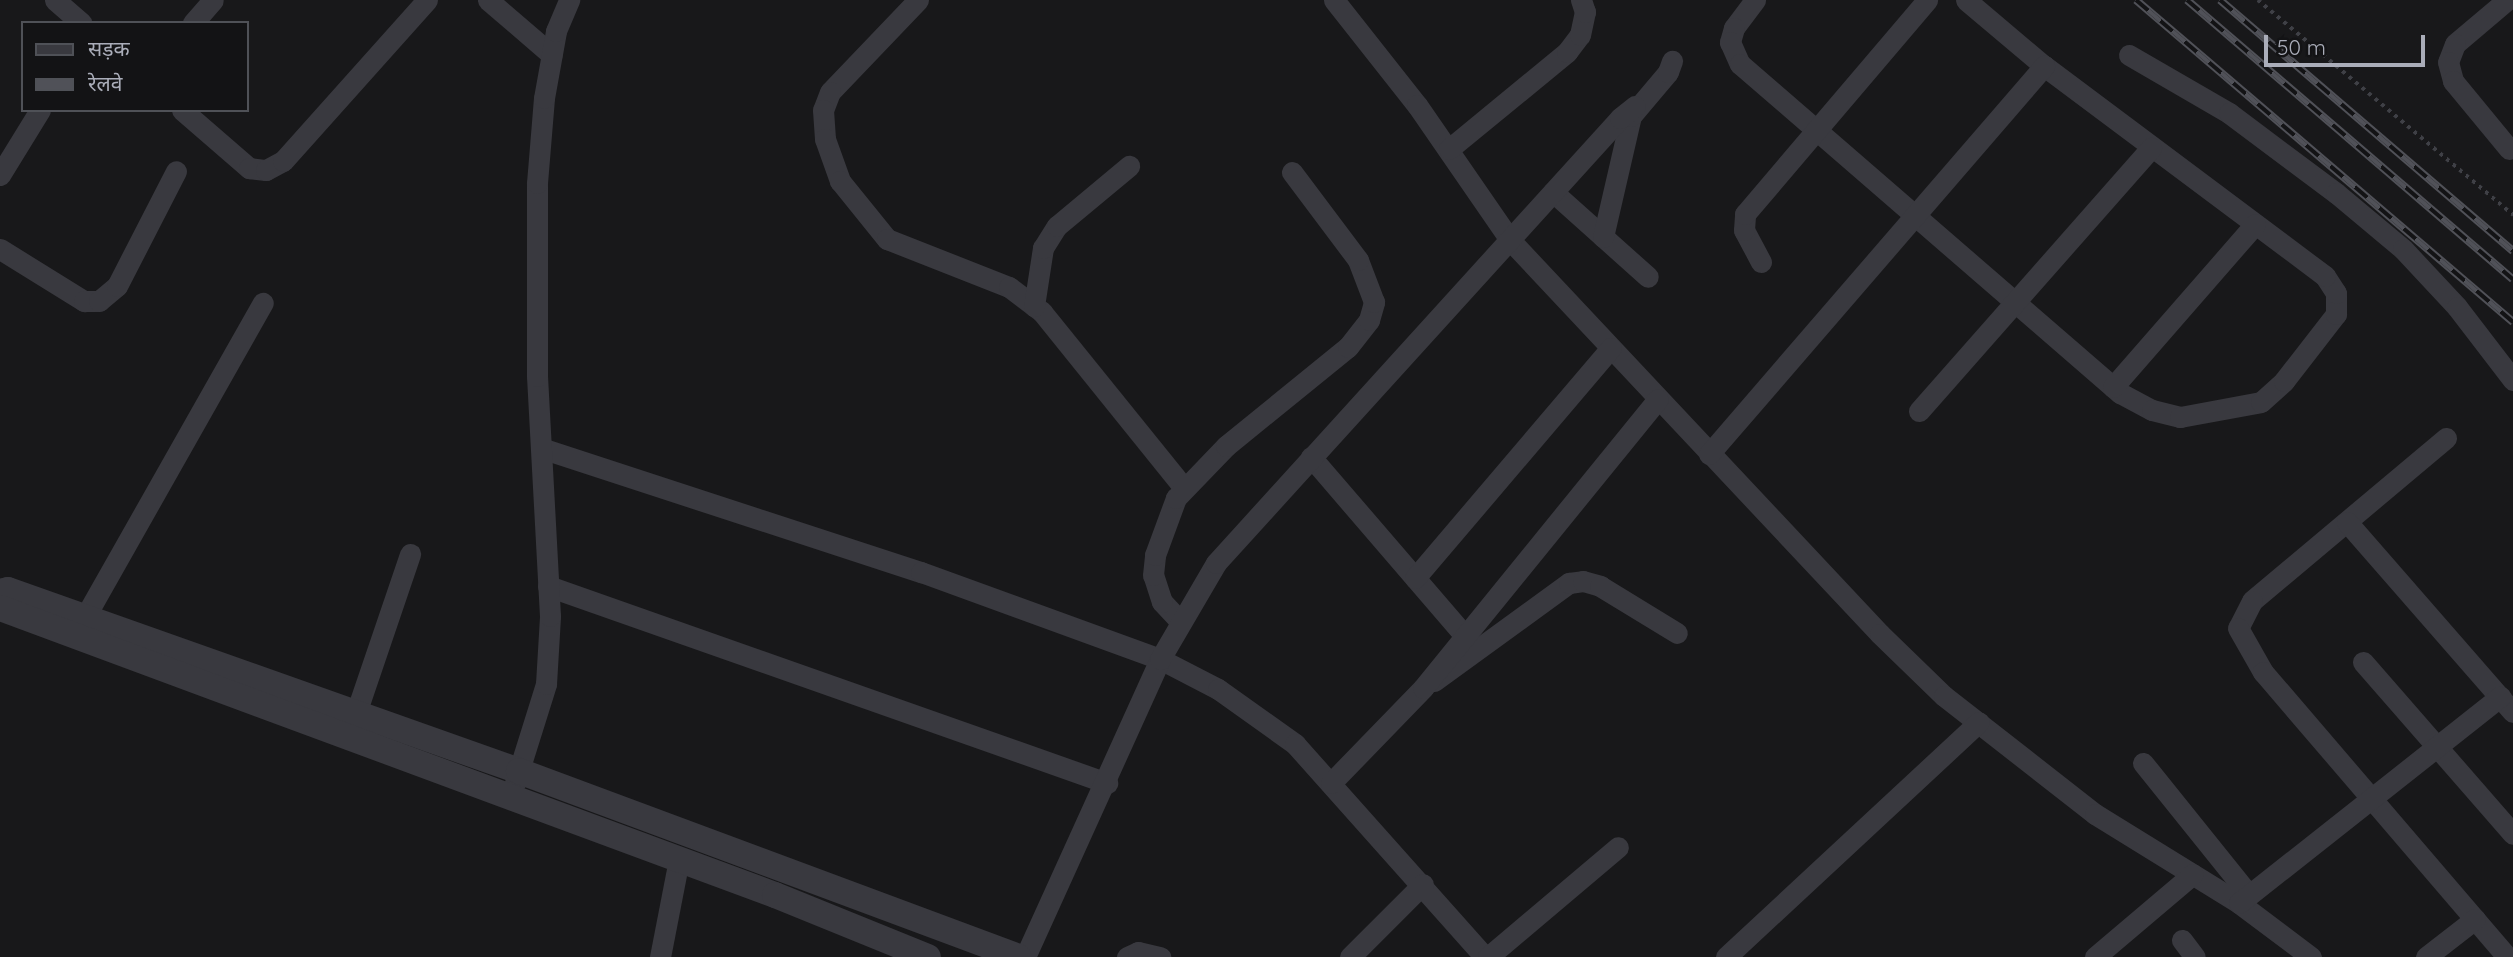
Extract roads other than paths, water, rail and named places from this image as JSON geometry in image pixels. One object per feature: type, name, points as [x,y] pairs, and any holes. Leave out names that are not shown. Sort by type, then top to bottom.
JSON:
[{"type":"street","points":[[55,0],[79,21]]},
{"type":"street","points":[[195,21],[213,0]]},
{"type":"street","points":[[184,112],[249,168],[266,170],[283,162],[427,0]]},
{"type":"street","points":[[488,0],[552,55]]},
{"type":"street","points":[[511,796],[546,684],[548,586],[541,448],[537,183],[552,55],[569,0]]},
{"type":"street","points":[[918,0],[830,92],[823,110],[825,139],[840,181],[887,239],[1009,287],[1034,306],[1184,488]]},
{"type":"street","points":[[1334,0],[1449,149],[1510,240],[1880,635],[1979,722],[2095,814],[2193,874],[2244,899]]},
{"type":"street","points":[[1449,149],[1567,52],[1580,35],[1586,12],[1581,0]]},
{"type":"street","points":[[1755,0],[1734,28],[1732,51],[1749,73],[1816,126],[2113,387],[2152,410],[2180,417],[2261,402],[2284,381],[2336,314],[2336,293],[2325,276],[2044,66],[1966,0]]},
{"type":"street","points":[[1761,262],[1744,230],[1745,214],[1816,126],[1927,0]]},
{"type":"street","points":[[2507,0],[2455,44],[2448,62],[2453,81],[2509,149]]},
{"type":"street","points":[[2129,55],[2229,113],[2403,249],[2457,307],[2513,380]]},
{"type":"street","points":[[1024,957],[1107,783],[1179,620],[1236,538],[1553,192],[1664,78],[1672,61]]},
{"type":"street","points":[[1709,454],[1918,216],[2044,66]]},
{"type":"street","points":[[1603,237],[1635,106]]},
{"type":"street","points":[[0,175],[39,112]]},
{"type":"street","points":[[1919,411],[2151,148]]},
{"type":"street","points":[[1034,306],[1043,248],[1057,226],[1129,166]]},
{"type":"street","points":[[0,249],[84,301],[99,301],[117,286],[176,171]]},
{"type":"street","points":[[1179,620],[1162,602],[1153,575],[1155,555],[1176,498],[1226,446],[1349,347],[1369,320],[1374,302],[1358,260],[1292,172]]},
{"type":"street","points":[[1553,192],[1648,277]]},
{"type":"street","points":[[2113,387],[2255,225]]},
{"type":"street","points":[[85,617],[263,303]]},
{"type":"street","points":[[1415,578],[1611,348]]},
{"type":"street","points":[[1332,783],[1423,688],[1658,399]]},
{"type":"street","points":[[2446,438],[2252,601],[2238,628],[2263,672],[2507,957]]},
{"type":"street","points":[[541,448],[921,572],[1160,659],[1218,689],[1295,744],[1487,957],[1618,847]]},
{"type":"street","points":[[1311,457],[1464,635]]},
{"type":"street","points":[[2244,899],[2436,746],[2506,704],[2347,522]]},
{"type":"street","points":[[356,713],[410,554]]},
{"type":"street","points":[[1423,688],[1459,666],[1569,583],[1583,581],[1600,586],[1677,633]]},
{"type":"street","points":[[548,586],[1107,783]]},
{"type":"street","points":[[0,592],[8,590],[85,617],[511,796],[928,957]]},
{"type":"street","points":[[0,608],[279,698],[356,713],[1018,957]]},
{"type":"street","points":[[2363,662],[2513,834]]},
{"type":"street","points":[[1726,957],[1979,722]]},
{"type":"street","points":[[2143,763],[2244,899],[2311,957]]},
{"type":"street","points":[[660,957],[679,859]]},
{"type":"street","points":[[2100,955],[2193,874]]},
{"type":"street","points":[[1349,957],[1423,884]]},
{"type":"street","points":[[2426,957],[2474,919]]},
{"type":"street","points":[[2182,940],[2195,957]]},
{"type":"street","points":[[1127,957],[1138,952],[1160,957]]},
{"type":"railway","points":[[2136,0],[2513,322]]},
{"type":"railway","points":[[2187,0],[2513,279]]},
{"type":"railway","points":[[2220,0],[2513,251]]}]
